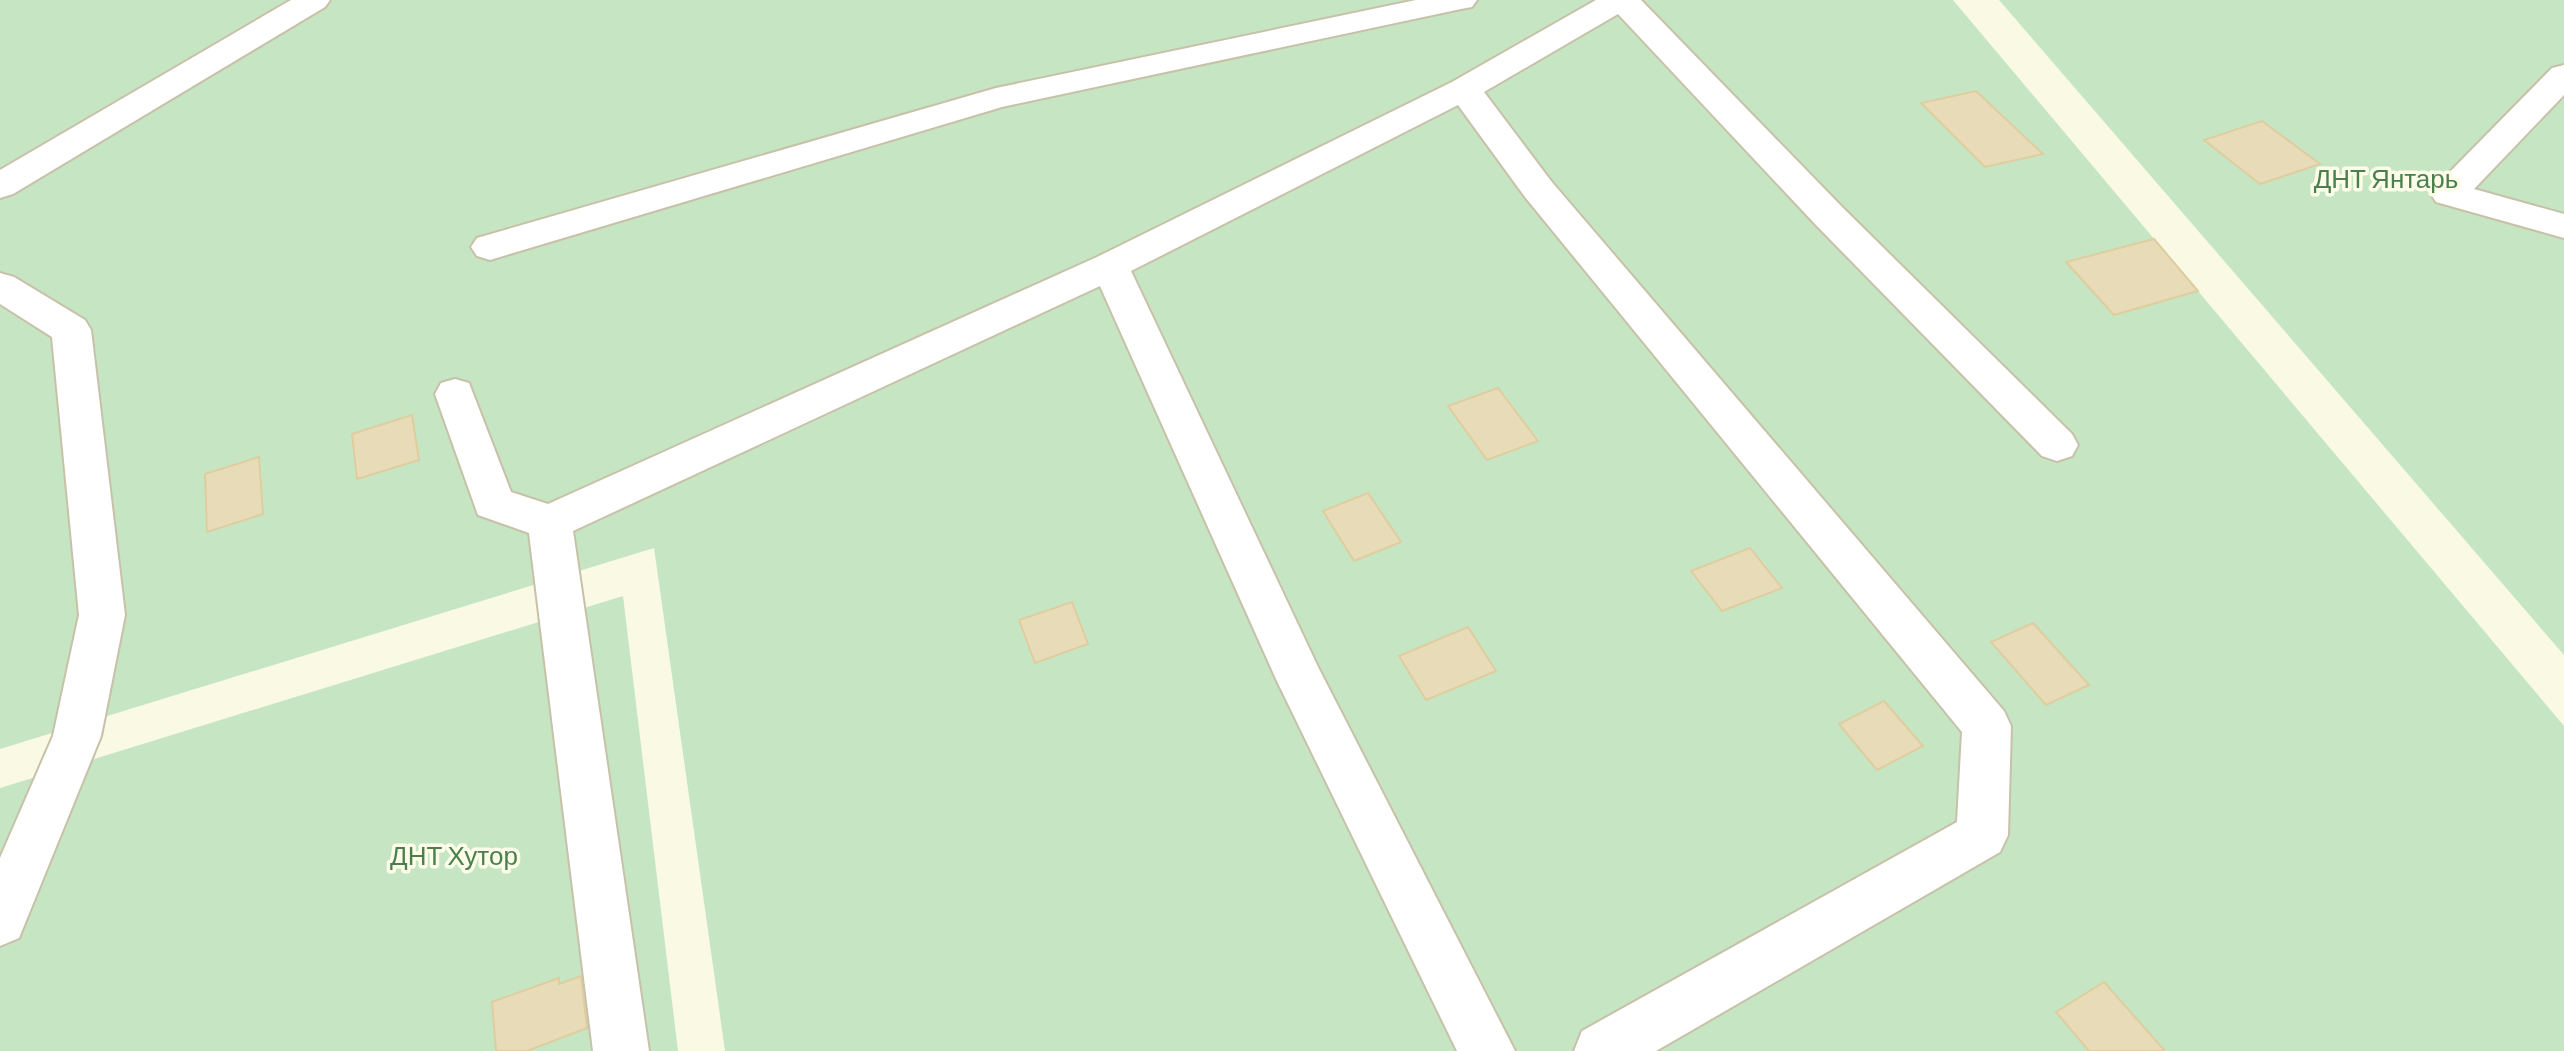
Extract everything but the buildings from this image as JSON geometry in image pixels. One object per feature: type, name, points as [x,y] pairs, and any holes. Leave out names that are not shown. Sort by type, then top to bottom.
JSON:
[{"type":"lane","points":[[0,186],[314,0]]},
{"type":"lane","points":[[490,247],[996,98],[1461,0]]},
{"type":"lane","points":[[455,394],[493,503],[550,522],[1110,266],[1464,89],[1597,11],[1623,0],[1829,216],[2057,445]]},
{"type":"lane","points":[[2564,75],[2449,194],[2564,226]]},
{"type":"lane","points":[[1464,89],[1538,189],[1987,726],[1982,835],[1602,1051]]},
{"type":"lane","points":[[1110,266],[1300,679],[1487,1051]]},
{"type":"lane","points":[[0,286],[71,330],[102,615],[77,736],[0,920]]},
{"type":"lane","points":[[550,522],[621,1051]]},
{"type":"green space","points":[[0,0],[1953,0],[2564,726],[2564,1051],[725,1051],[654,548],[0,749]]},
{"type":"green space","name":"ДНТ Янтарь","points":[[1999,0],[2564,0],[2564,655]]},
{"type":"green space","name":"ДНТ Хутор","points":[[623,596],[678,1051],[0,1051],[0,788]]}]
